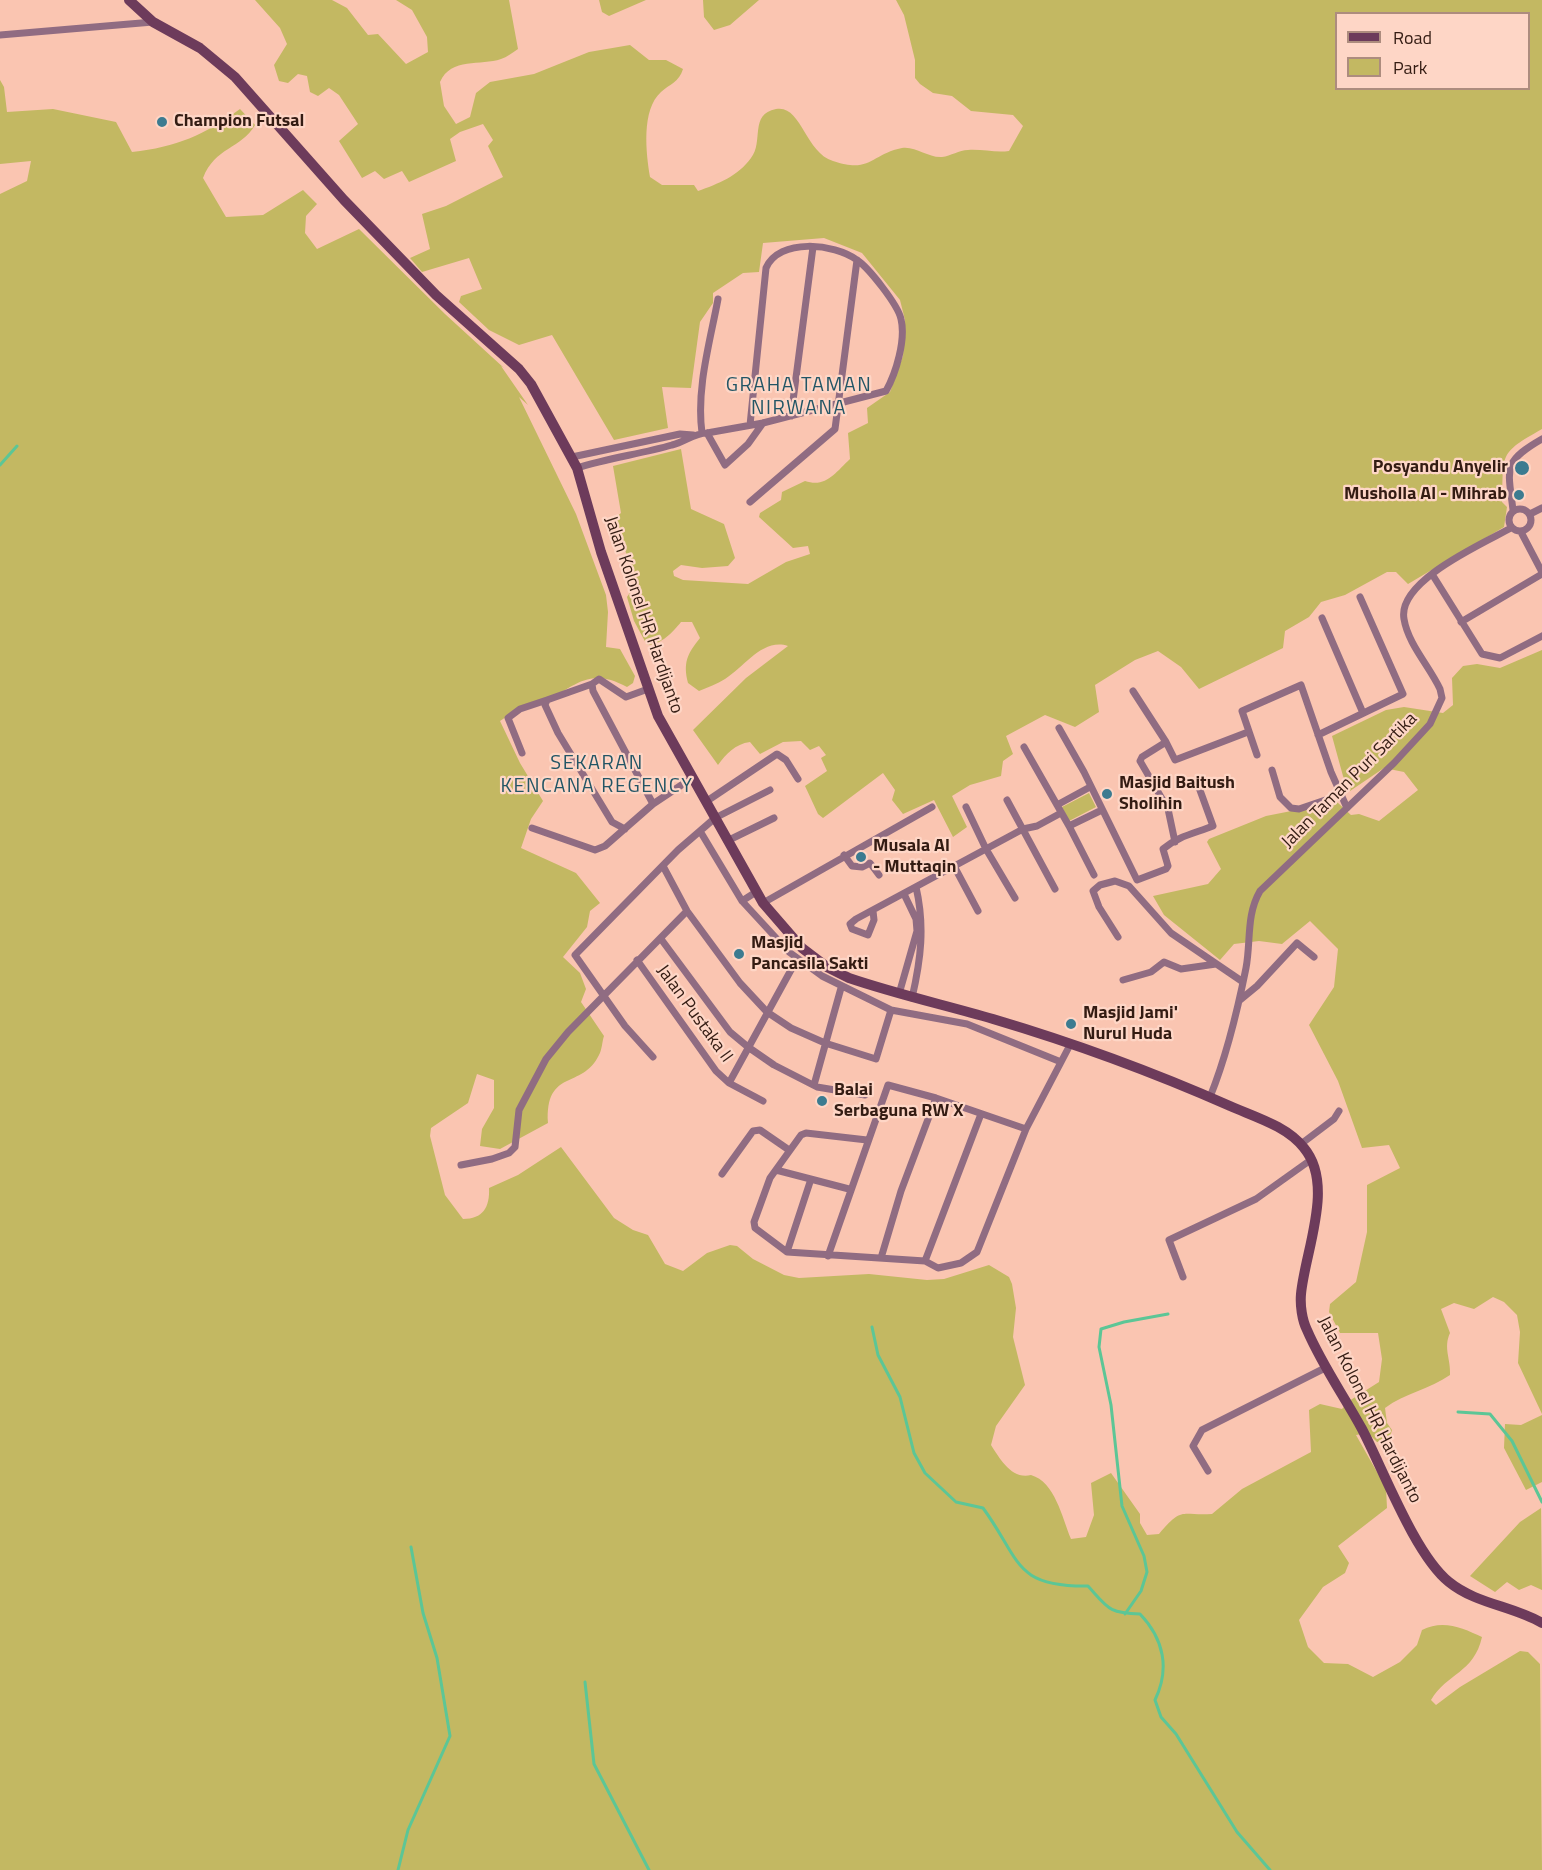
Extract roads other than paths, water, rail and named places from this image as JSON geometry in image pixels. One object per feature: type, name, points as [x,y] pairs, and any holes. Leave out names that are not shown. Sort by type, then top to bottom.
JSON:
[{"type":"main road","name":"Jalan Kolonel HR Hardijanto","points":[[129,0],[153,22],[200,48],[235,77],[344,200],[421,279],[519,369],[577,468],[601,552],[658,716],[763,903],[824,972],[1071,1043],[1210,1097],[1284,1130],[1301,1144],[1312,1159],[1317,1178],[1317,1200],[1301,1295],[1306,1328],[1397,1502],[1420,1544],[1440,1573],[1450,1583],[1470,1594],[1542,1623]]},
{"type":"street","points":[[0,35],[153,22]]},
{"type":"street","points":[[572,457],[680,434],[693,435],[763,423],[886,391],[897,364],[901,319],[889,298],[858,260],[837,252],[813,247],[783,251],[769,261],[766,268],[750,425]]},
{"type":"street","points":[[791,416],[813,247]]},
{"type":"street","points":[[750,502],[834,431],[858,260]]},
{"type":"street","points":[[718,299],[700,405],[704,433],[725,465],[748,444],[763,423]]},
{"type":"street","points":[[577,468],[684,442],[693,435]]},
{"type":"street","points":[[1461,622],[1542,573],[1521,532],[1511,528],[1508,522],[1513,510],[1510,465],[1520,452],[1542,439]]},
{"type":"street","points":[[649,440],[651,450]]},
{"type":"street","points":[[1530,514],[1542,508]]},
{"type":"street","points":[[1513,510],[1526,510],[1530,514],[1532,522],[1528,529],[1521,532]]},
{"type":"street","name":"Jalan Taman Puri Sartika","points":[[1210,1097],[1231,1043],[1243,982],[1250,920],[1260,891],[1423,732],[1440,707],[1442,698],[1440,689],[1409,636],[1404,620],[1404,607],[1409,594],[1432,574],[1511,528]]},
{"type":"street","points":[[1432,574],[1482,654],[1500,658],[1542,636]]},
{"type":"street","points":[[1318,735],[1403,694],[1360,597]]},
{"type":"street","points":[[1322,618],[1363,713]]},
{"type":"street","points":[[522,753],[508,718],[520,709],[592,684],[599,679],[626,697],[648,689]]},
{"type":"street","points":[[592,684],[593,691],[653,804]]},
{"type":"street","points":[[1257,756],[1242,711],[1301,685],[1340,795],[1347,808]]},
{"type":"street","points":[[1132,691],[1166,742],[1175,760],[1248,732]]},
{"type":"street","points":[[547,700],[545,705],[558,733],[612,822],[625,829]]},
{"type":"street","points":[[1059,728],[1137,880],[1166,869],[1168,866],[1163,849],[1191,832],[1214,826],[1197,782]]},
{"type":"street","points":[[1166,742],[1142,757],[1140,761],[1168,809],[1174,842]]},
{"type":"street","points":[[1024,747],[1094,875]]},
{"type":"street","points":[[707,801],[777,754],[786,760],[798,778]]},
{"type":"street","points":[[1272,770],[1280,797],[1291,808],[1299,809],[1340,795]]},
{"type":"street","points":[[532,828],[594,850],[605,846],[653,804],[692,778]]},
{"type":"street","points":[[1057,805],[1090,787]]},
{"type":"street","points":[[653,1057],[625,1026],[575,955],[663,866],[715,818],[770,790]]},
{"type":"street","points":[[1007,800],[1055,889]]},
{"type":"street","points":[[763,903],[932,807]]},
{"type":"street","points":[[966,807],[986,849],[1015,898]]},
{"type":"street","points":[[1069,826],[1102,810]]},
{"type":"street","points":[[873,911],[1023,829],[1037,826],[1061,813]]},
{"type":"street","points":[[727,841],[774,818]]},
{"type":"street","points":[[700,831],[742,901],[796,959],[824,972],[841,987],[891,1010],[967,1024],[1061,1062]]},
{"type":"street","points":[[844,855],[852,866],[862,867],[870,863],[879,875]]},
{"type":"street","points":[[663,866],[687,911],[740,983],[767,1012],[791,1028],[825,1043],[876,1059],[891,1010]]},
{"type":"street","points":[[954,866],[978,911]]},
{"type":"street","points":[[1118,937],[1099,907],[1093,891],[1100,885],[1115,881],[1129,886],[1171,933],[1243,982]]},
{"type":"street","points":[[912,998],[921,956],[916,887]]},
{"type":"street","points":[[742,901],[756,892]]},
{"type":"street","points":[[899,994],[917,931],[918,916],[904,894]]},
{"type":"street","points":[[460,1165],[492,1159],[509,1153],[515,1147],[519,1110],[546,1059],[568,1032],[687,911]]},
{"type":"street","points":[[661,939],[730,1032],[748,1047],[774,1065],[814,1085],[865,1095]]},
{"type":"street","points":[[1240,1000],[1257,987],[1297,943],[1314,957]]},
{"type":"street","points":[[729,1083],[796,959]]},
{"type":"street","name":"Jalan Pustaka II","points":[[637,960],[704,1057],[729,1083],[763,1101]]},
{"type":"street","points":[[1123,980],[1151,972],[1164,962],[1181,969],[1216,964]]},
{"type":"street","points":[[814,1085],[841,987]]},
{"type":"street","points":[[867,1140],[806,1133],[801,1135],[776,1170],[753,1225],[762,1235],[788,1252],[925,1261],[938,1268],[961,1263],[977,1252],[1026,1129],[1071,1043]]},
{"type":"street","points":[[828,1256],[849,1189],[888,1085],[936,1098],[1026,1129]]},
{"type":"street","points":[[881,1258],[901,1191],[936,1098]]},
{"type":"street","points":[[1301,1144],[1334,1119],[1339,1111]]},
{"type":"street","points":[[925,1261],[981,1114]]},
{"type":"street","points":[[722,1174],[753,1131],[760,1130],[789,1150]]},
{"type":"street","points":[[1183,1277],[1169,1240],[1256,1198],[1312,1159]]},
{"type":"street","points":[[776,1170],[849,1189]]},
{"type":"street","points":[[788,1252],[811,1179]]},
{"type":"street","points":[[1208,1471],[1193,1446],[1202,1430],[1327,1367]]},
{"type":"waterway","points":[[0,465],[17,446]]},
{"type":"waterway","points":[[1125,1614],[1141,1591],[1147,1572],[1144,1556],[1122,1506],[1111,1405],[1099,1347],[1101,1329],[1124,1322],[1168,1314]]},
{"type":"waterway","points":[[872,1327],[878,1355],[900,1397],[914,1453],[925,1473],[956,1502],[983,1508],[1013,1556],[1032,1575],[1045,1582],[1088,1586],[1110,1608],[1115,1611],[1140,1614],[1148,1624],[1155,1634],[1162,1655],[1162,1677],[1155,1700],[1161,1717],[1176,1734],[1237,1832],[1270,1870]]},
{"type":"waterway","points":[[1458,1412],[1490,1414],[1512,1441],[1542,1502]]},
{"type":"waterway","points":[[398,1870],[408,1830],[450,1736],[437,1658],[423,1613],[411,1547]]},
{"type":"waterway","points":[[585,1682],[594,1764],[649,1870]]},
{"type":"place","name":"Champion Futsal","points":[[162,122]]},
{"type":"place","name":"Posyandu Anyelir","points":[[1522,468]]},
{"type":"place","name":"Musholla Al - Mihrab","points":[[1519,495]]},
{"type":"place","name":"Masjid Baitush Sholihin","points":[[1107,794]]},
{"type":"place","name":"Musala Al - Muttaqin","points":[[861,857]]},
{"type":"place","name":"Masjid Pancasila Sakti","points":[[739,954]]},
{"type":"place","name":"Masjid Jami' Nurul Huda","points":[[1071,1024]]},
{"type":"place","name":"Balai Serbaguna RW X","points":[[822,1101]]},
{"type":"district","name":"GRAHA TAMAN NIRWANA","points":[[799,398]]},
{"type":"district","name":"SEKARAN KENCANA REGENCY","points":[[597,776]]}]
